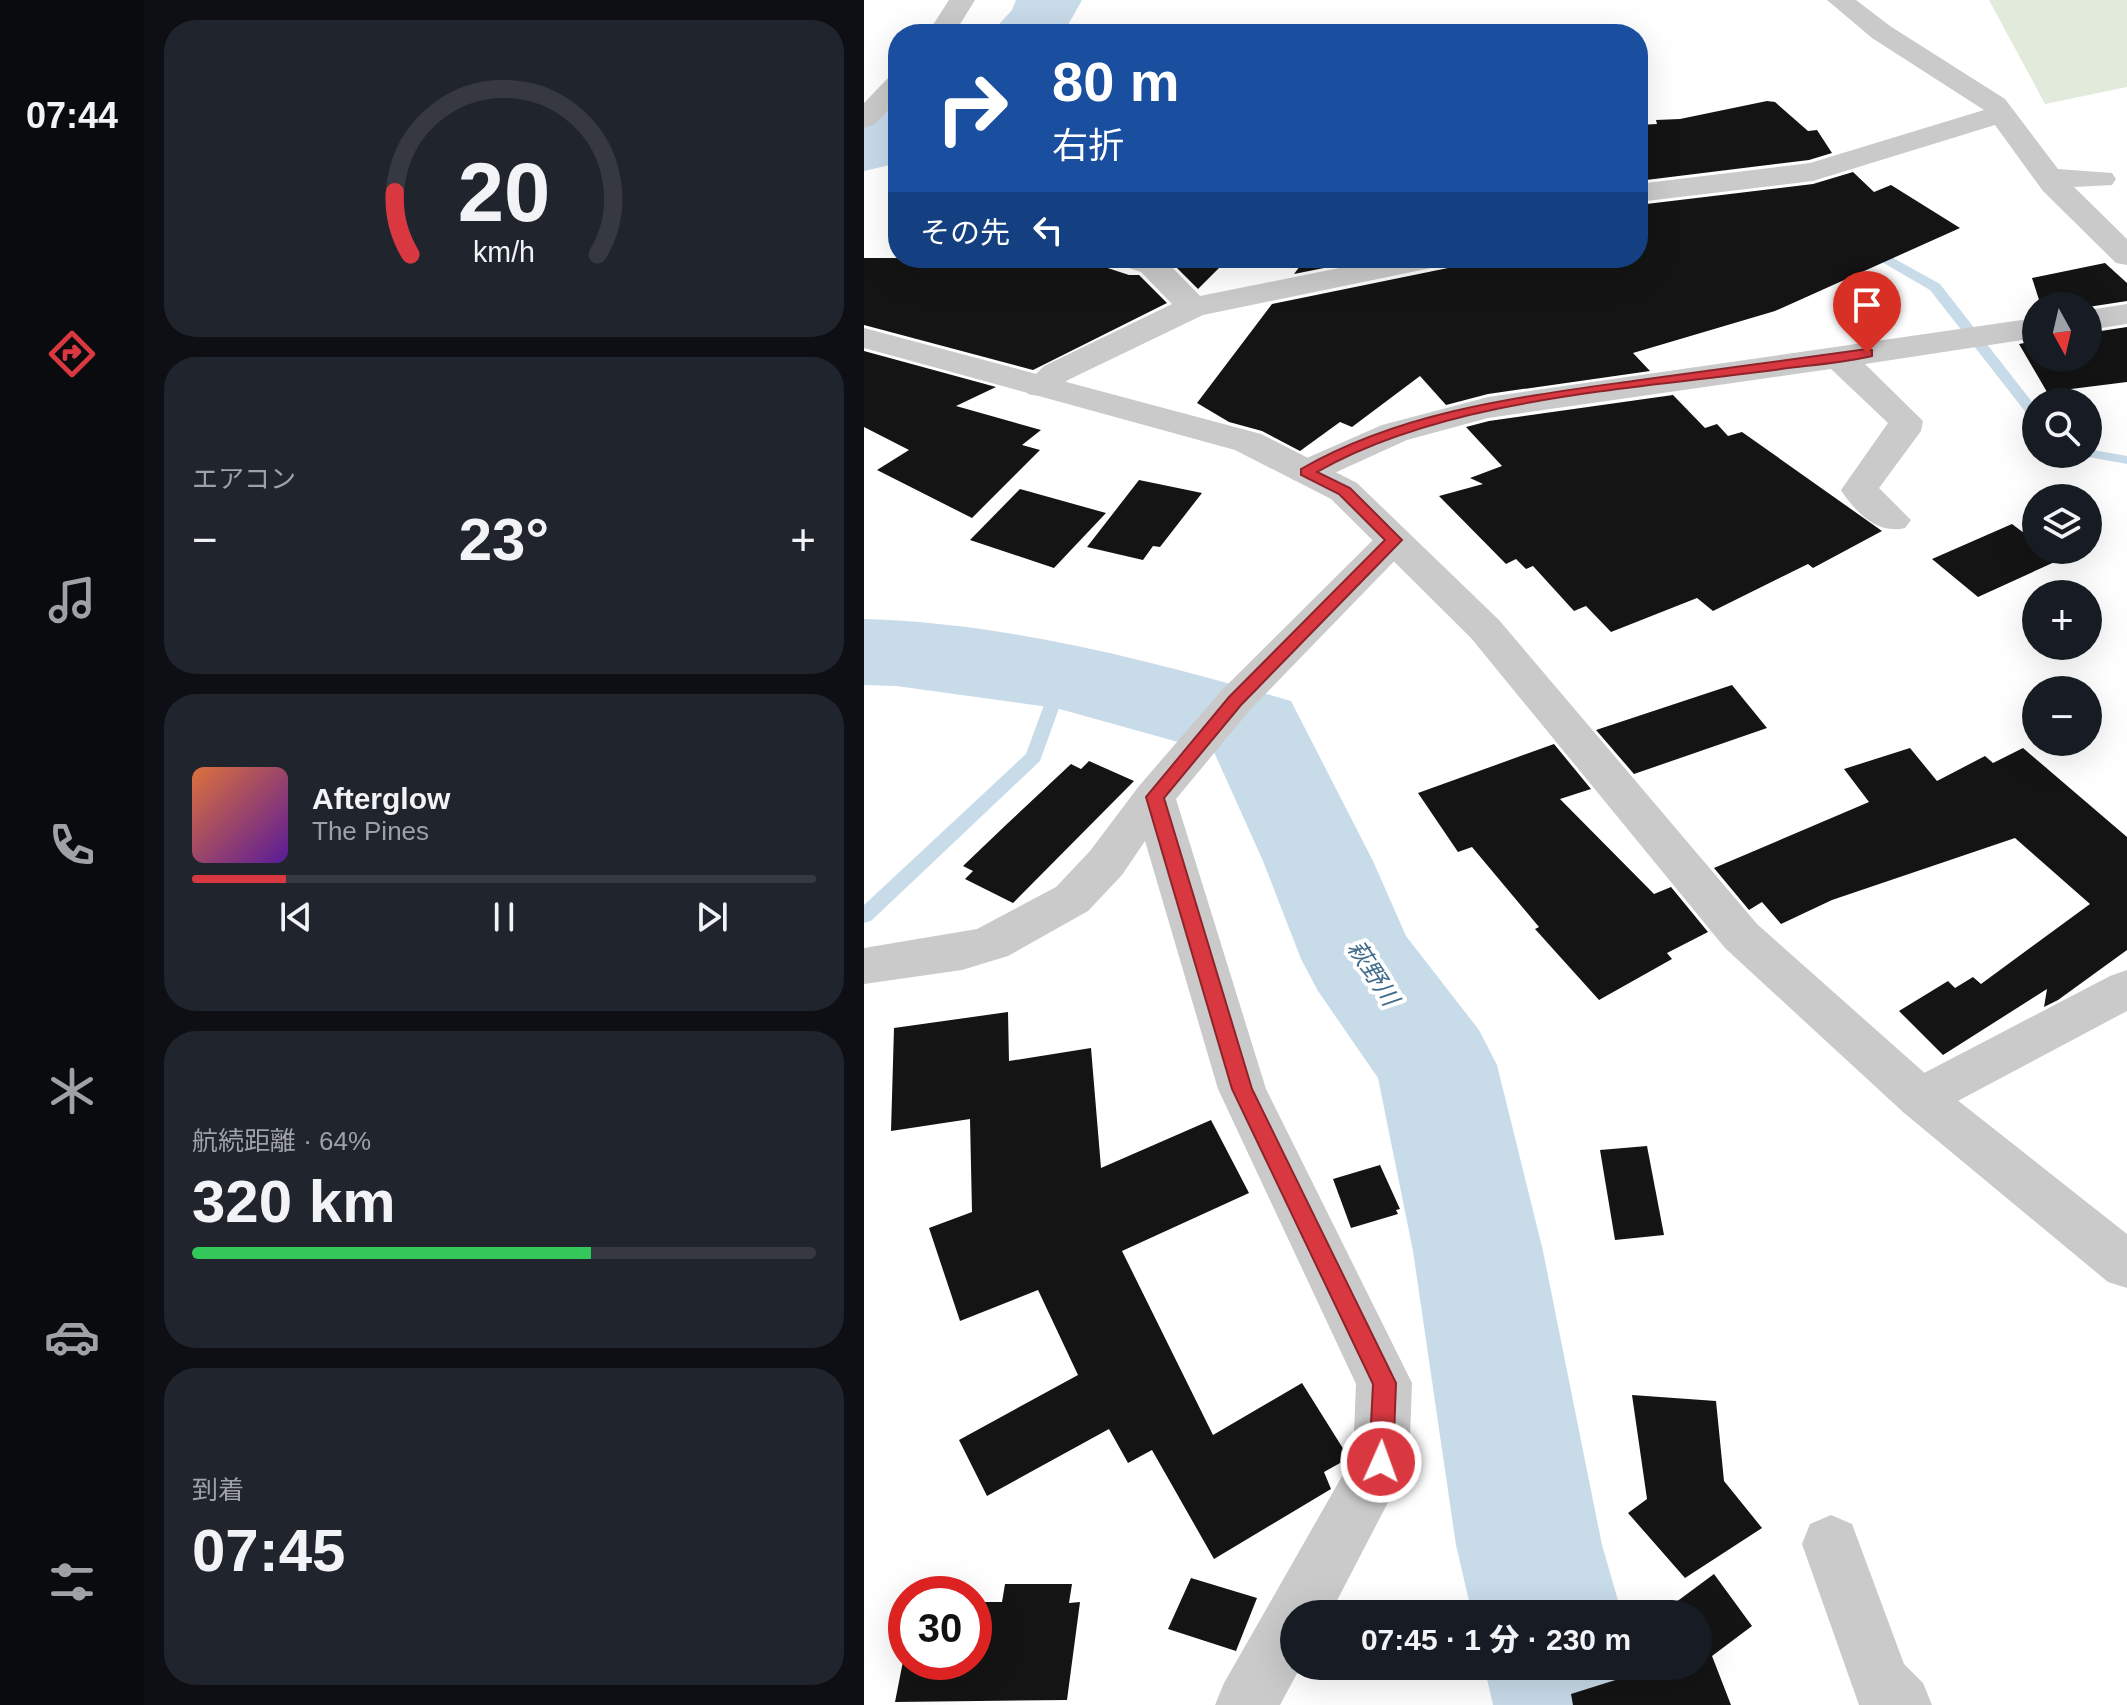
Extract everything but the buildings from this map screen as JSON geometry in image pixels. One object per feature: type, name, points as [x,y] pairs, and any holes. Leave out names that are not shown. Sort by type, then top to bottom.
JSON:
[{"type":"street","points":[[948,24],[962,0]]},
{"type":"street","points":[[1840,0],[1856,15],[1995,105],[2049,178],[2127,256]]},
{"type":"street","points":[[864,119],[888,94]]},
{"type":"street","points":[[1648,192],[1813,172],[2002,114]]},
{"type":"street","points":[[2049,178],[2101,179]]},
{"type":"street","points":[[1155,268],[1193,307]]},
{"type":"street","points":[[1040,387],[1056,373],[1193,307],[1386,268]]},
{"type":"street","points":[[2102,318],[2127,314]]},
{"type":"street","points":[[1306,472],[1347,449],[1424,422],[1526,400],[2022,331]]},
{"type":"street","points":[[864,338],[1248,442],[1344,491],[1485,629],[1741,936],[1920,1098],[2127,1265]]},
{"type":"street","points":[[1838,357],[1906,421],[1903,431],[1850,488],[1892,520]]},
{"type":"street","points":[[864,966],[962,952],[992,943],[1072,899],[1106,863],[1165,783],[1235,701],[1394,540]]},
{"type":"street","points":[[1165,783],[1242,1089],[1384,1383],[1381,1462],[1304,1600]]},
{"type":"street","points":[[1920,1098],[2127,989]]},
{"type":"street","points":[[1831,1544],[1881,1684],[1901,1705]]},
{"type":"street","points":[[1246,1705],[1280,1643]]},
{"type":"green space","points":[[1989,0],[2127,0],[2127,87],[2045,104]]},
{"type":"waterway","name":"萩野川","points":[[1035,24],[1041,19],[1049,0]]},
{"type":"waterway","name":"萩野川","points":[[864,149],[888,133]]},
{"type":"waterway","points":[[1868,248],[1935,287],[2022,398]]},
{"type":"waterway","points":[[2102,456],[2127,460]]},
{"type":"waterway","name":"萩野川","points":[[864,652],[896,653],[1056,674],[1254,727],[1318,861],[1359,959],[1436,1065],[1478,1251],[1529,1545],[1543,1600]]},
{"type":"waterway","points":[[864,916],[1034,757],[1063,675]]},
{"type":"waterway","name":"萩野川","points":[[1564,1680],[1570,1705]]},
{"type":"route","points":[[1381,1462],[1384,1383],[1242,1089],[1154,797],[1235,701],[1394,540],[1344,491],[1306,472],[1347,449],[1424,422],[1526,400],[1867,353]]}]
